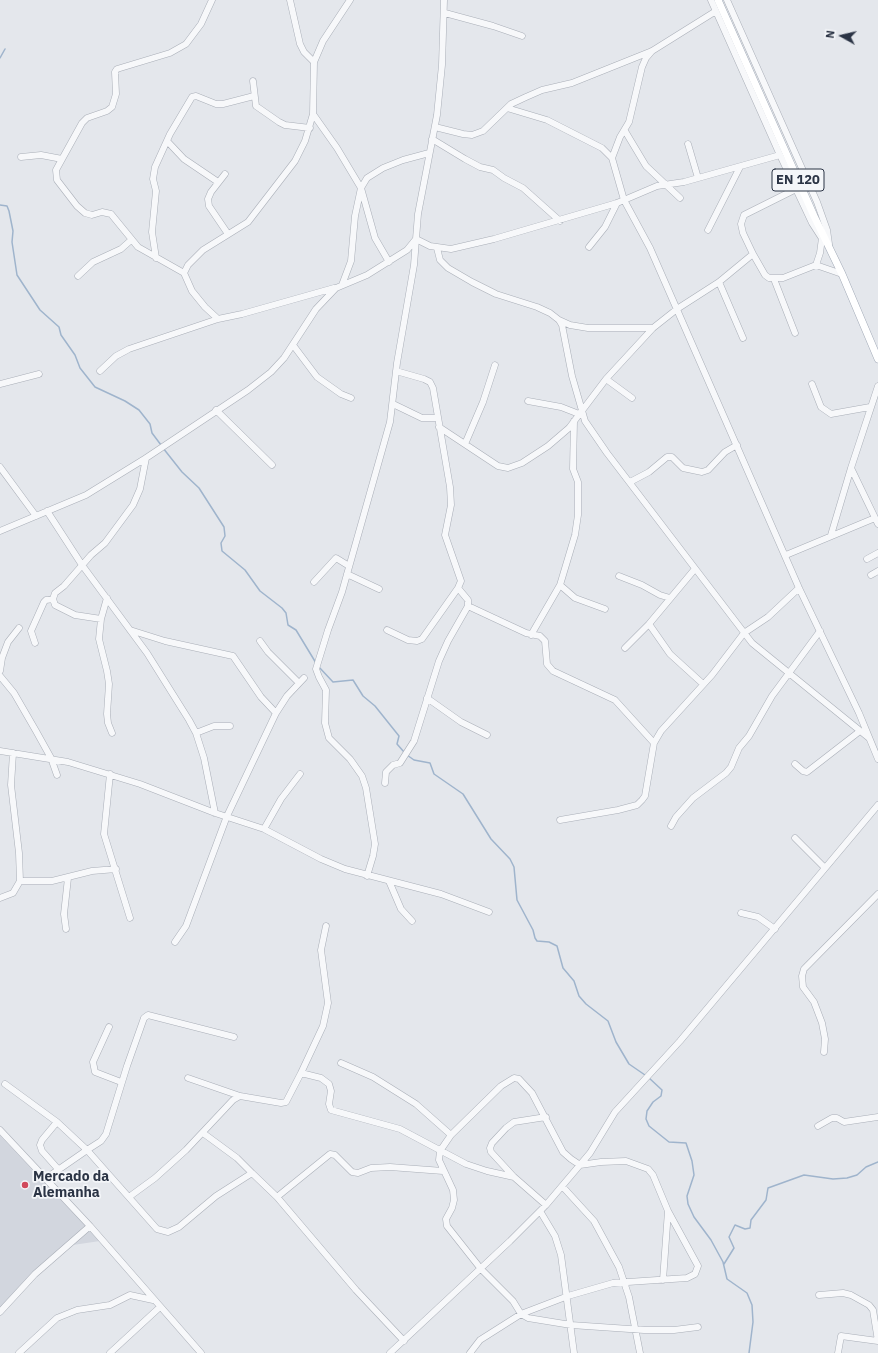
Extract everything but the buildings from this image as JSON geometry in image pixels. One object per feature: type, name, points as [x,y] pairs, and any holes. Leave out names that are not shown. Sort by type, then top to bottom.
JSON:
[{"type":"main road","name":"EN 120","points":[[718,0],[811,209],[842,274],[878,359]]},
{"type":"street","points":[[212,0],[201,24],[186,44],[170,53],[117,69],[115,72],[116,94],[112,106],[107,111],[87,118],[82,123],[56,170],[57,180],[76,206],[85,213],[92,215],[102,212],[110,214],[130,241],[138,248],[184,273],[192,291],[205,307],[218,319]]},
{"type":"street","points":[[290,0],[300,44],[304,52],[314,62]]},
{"type":"street","points":[[184,273],[188,265],[203,250],[248,222],[295,161],[310,128],[313,114],[314,62],[323,41],[350,0]]},
{"type":"street","points":[[367,876],[375,844],[366,788],[356,767],[350,759],[333,744],[326,731],[325,723],[327,698],[326,690],[319,677],[318,666],[328,630],[342,592],[390,422],[396,370],[414,265],[418,214],[434,127],[442,65],[445,13],[444,0]]},
{"type":"street","points":[[711,0],[796,190],[812,223],[829,246]]},
{"type":"street","points":[[727,0],[817,202],[827,230],[829,246]]},
{"type":"street","points":[[434,127],[472,135],[483,131],[507,108],[533,93],[572,83],[652,51],[716,11]]},
{"type":"street","points":[[445,13],[493,26],[522,36]]},
{"type":"street","points":[[652,51],[646,58],[642,67],[629,122],[625,131],[620,137],[612,158],[621,202],[638,224],[786,555],[799,588],[878,759]]},
{"type":"street","points":[[253,81],[256,106],[285,125],[310,128]]},
{"type":"street","points":[[156,258],[152,232],[156,191],[153,179],[156,164],[167,141],[194,96],[216,104],[223,104],[254,96]]},
{"type":"street","points":[[507,108],[547,120],[602,148],[612,158]]},
{"type":"street","points":[[313,114],[337,148],[361,188],[375,238],[389,262]]},
{"type":"street","points":[[625,131],[646,166],[680,198]]},
{"type":"street","points":[[432,139],[465,159],[480,167],[493,170],[504,178],[523,188],[560,221]]},
{"type":"street","points":[[167,141],[192,165],[218,182]]},
{"type":"street","points":[[688,144],[698,178]]},
{"type":"street","points":[[342,285],[351,261],[355,216],[361,188],[368,178],[383,168],[403,160],[429,153]]},
{"type":"street","points":[[21,157],[41,155],[62,159]]},
{"type":"street","points":[[416,239],[437,248],[451,249],[464,246],[560,221],[621,202],[657,186],[698,178],[780,155]]},
{"type":"street","points":[[708,230],[740,167]]},
{"type":"street","points":[[226,174],[218,182],[209,196],[209,206],[228,234]]},
{"type":"street","points":[[796,190],[744,215],[742,224],[743,233],[753,254],[765,275],[774,279],[783,278],[816,265],[842,274]]},
{"type":"street","points":[[589,247],[605,227],[621,202]]},
{"type":"street","points":[[816,265],[822,238]]},
{"type":"street","points":[[100,371],[116,356],[129,349],[218,319],[242,314],[336,288],[367,275],[389,262],[407,250],[416,239]]},
{"type":"street","points":[[78,276],[93,262],[121,250],[130,241]]},
{"type":"street","points":[[437,248],[440,260],[448,268],[472,282],[496,294],[537,307],[570,325],[588,328],[653,328]]},
{"type":"street","points":[[439,427],[498,466],[508,468],[522,463],[548,446],[574,421],[606,379],[653,328],[677,309],[719,282],[753,254]]},
{"type":"street","points":[[774,279],[794,333]]},
{"type":"street","points":[[719,282],[743,338]]},
{"type":"street","points":[[0,531],[86,495],[146,458],[248,390],[271,372],[293,345],[316,309],[336,288]]},
{"type":"street","points":[[560,320],[580,412],[592,433],[630,482],[694,570],[752,643],[789,675],[870,739]]},
{"type":"street","points":[[293,345],[317,377],[341,394],[351,398]]},
{"type":"street","points":[[465,444],[483,402],[495,365]]},
{"type":"street","points":[[386,630],[408,640],[416,641],[422,639],[458,588],[461,581],[445,535],[451,505],[450,487],[433,388],[430,382],[396,370]]},
{"type":"street","points":[[0,384],[39,374]]},
{"type":"street","points":[[606,379],[632,398]]},
{"type":"street","points":[[812,384],[821,407],[831,414],[870,407]]},
{"type":"street","points":[[831,535],[870,407],[878,386]]},
{"type":"street","points":[[528,401],[580,412]]},
{"type":"street","points":[[393,404],[422,418],[437,418]]},
{"type":"street","points":[[216,410],[272,465]]},
{"type":"street","points":[[531,635],[560,585],[575,535],[578,515],[578,482],[573,469],[574,421]]},
{"type":"street","points":[[630,482],[648,472],[667,457],[672,457],[683,468],[702,472],[708,470],[725,452],[737,445]]},
{"type":"street","points":[[101,619],[75,615],[55,605],[53,599],[55,593],[64,586],[82,565],[105,543],[133,505],[140,489],[146,458]]},
{"type":"street","points":[[0,467],[36,516]]},
{"type":"street","points":[[851,468],[878,524]]},
{"type":"street","points":[[47,511],[82,565],[147,653],[196,733],[204,758],[215,813]]},
{"type":"street","points":[[786,555],[875,518]]},
{"type":"street","points":[[867,559],[878,553]]},
{"type":"street","points":[[314,582],[336,558],[349,566]]},
{"type":"street","points":[[625,648],[649,624],[694,570]]},
{"type":"street","points":[[871,575],[878,571]]},
{"type":"street","points":[[347,574],[379,589]]},
{"type":"street","points":[[619,576],[642,585],[660,595],[670,598]]},
{"type":"street","points":[[560,585],[575,598],[605,609]]},
{"type":"street","points":[[385,783],[386,772],[393,765],[400,763],[410,749],[445,648],[468,606],[468,600],[458,588]]},
{"type":"street","points":[[560,820],[618,810],[637,804],[645,796],[654,743],[661,730],[712,675],[744,633],[768,617],[799,588]]},
{"type":"street","points":[[107,598],[101,619],[99,639],[109,684],[107,714],[108,723],[112,733]]},
{"type":"street","points":[[35,643],[31,631],[44,602],[46,600],[53,599]]},
{"type":"street","points":[[468,606],[531,635],[540,636],[545,641],[547,664],[553,671],[614,700],[654,743]]},
{"type":"street","points":[[649,624],[670,654],[703,684]]},
{"type":"street","points":[[0,670],[8,642],[19,628]]},
{"type":"street","points":[[130,630],[164,641],[233,656],[261,697],[276,713]]},
{"type":"street","points":[[671,826],[676,817],[693,798],[726,773],[739,748],[749,736],[772,696],[789,675],[820,631]]},
{"type":"street","points":[[260,641],[276,661],[299,683]]},
{"type":"street","points":[[0,676],[14,693],[51,758],[57,775]]},
{"type":"street","points":[[175,942],[186,926],[227,816],[276,713],[287,696],[304,678]]},
{"type":"street","points":[[427,698],[461,722],[486,735]]},
{"type":"street","points":[[196,733],[214,726],[230,726]]},
{"type":"street","points":[[795,764],[803,772],[807,772],[860,731]]},
{"type":"street","points":[[0,751],[51,758],[110,774],[215,813],[264,829],[321,859],[367,876],[441,894],[489,912]]},
{"type":"street","points":[[0,898],[13,893],[20,881],[19,853],[11,785],[13,753]]},
{"type":"street","points":[[110,774],[104,834],[130,918]]},
{"type":"street","points":[[264,829],[281,799],[300,774]]},
{"type":"street","points":[[390,1353],[546,1205],[590,1153],[615,1112],[680,1041],[878,805]]},
{"type":"street","points":[[795,838],[825,868]]},
{"type":"street","points":[[20,881],[52,882],[92,872],[116,870]]},
{"type":"street","points":[[66,930],[64,914],[68,878]]},
{"type":"street","points":[[389,881],[400,909],[412,921]]},
{"type":"street","points":[[824,1052],[825,1039],[822,1023],[814,1002],[803,987],[802,976],[804,969],[878,894]]},
{"type":"street","points":[[741,913],[758,917],[775,928]]},
{"type":"street","points":[[188,1078],[240,1096],[282,1103],[286,1102],[323,1026],[328,1003],[321,950],[326,926]]},
{"type":"street","points":[[45,1179],[101,1141],[106,1134],[121,1082],[144,1018],[148,1015],[234,1037]]},
{"type":"street","points":[[109,1027],[93,1062],[95,1072],[121,1082]]},
{"type":"street","points":[[341,1063],[373,1077],[416,1104],[451,1135]]},
{"type":"street","points":[[301,1073],[321,1078],[329,1084],[331,1091],[329,1104],[331,1110],[400,1129],[466,1164],[514,1177]]},
{"type":"street","points":[[470,1353],[480,1340],[521,1314],[568,1296],[624,1281],[687,1278],[695,1274],[698,1266],[668,1211],[661,1190],[648,1168],[626,1161],[580,1165],[563,1152],[546,1117],[532,1093],[519,1079],[514,1078],[501,1086],[451,1135],[440,1151],[438,1160],[453,1190],[454,1200],[452,1208],[446,1219],[446,1226],[456,1241],[480,1269],[513,1301],[521,1314],[528,1318],[571,1325],[637,1329],[662,1330],[698,1327]]},
{"type":"street","points":[[5,1084],[57,1122],[87,1150],[157,1229],[168,1232],[179,1227],[216,1196],[252,1174]]},
{"type":"street","points":[[129,1197],[155,1178],[203,1133],[233,1100],[240,1096]]},
{"type":"street","points":[[546,1117],[514,1122],[492,1143],[490,1148],[491,1152],[514,1177],[546,1205]]},
{"type":"street","points":[[818,1126],[832,1118],[837,1118],[844,1122],[878,1117]]},
{"type":"street","points":[[57,1122],[42,1140],[40,1145],[42,1151],[58,1169]]},
{"type":"street","points":[[0,1130],[90,1226],[153,1300],[201,1353]]},
{"type":"street","points":[[203,1133],[237,1158],[277,1197],[356,1290],[404,1341]]},
{"type":"street","points":[[277,1197],[330,1154],[335,1155],[352,1172],[358,1173],[371,1168],[390,1167],[443,1171]]},
{"type":"street","points":[[562,1186],[594,1221],[604,1238],[624,1281],[637,1329],[640,1353]]},
{"type":"street","points":[[540,1211],[558,1242],[568,1296],[574,1353]]},
{"type":"street","points":[[663,1280],[668,1211]]},
{"type":"street","points":[[0,1312],[36,1274],[90,1226]]},
{"type":"street","points":[[819,1295],[843,1293],[851,1295],[869,1305],[873,1310],[878,1341],[841,1336],[838,1353]]},
{"type":"street","points":[[19,1353],[57,1318],[77,1310],[110,1305],[130,1295],[153,1300]]},
{"type":"street","points":[[110,1353],[160,1307]]},
{"type":"shaded area","name":"Mercado da Alemanha","points":[[0,1130],[100,1241],[66,1246],[0,1312]]},
{"type":"waterway","points":[[0,58],[5,49]]},
{"type":"waterway","points":[[0,205],[7,206],[9,211],[13,231],[12,242],[17,275],[40,310],[59,327],[61,335],[75,355],[80,368],[95,387],[125,401],[139,410],[150,424],[152,433],[161,445]]},
{"type":"waterway","points":[[163,448],[182,472],[199,488],[224,527],[225,536],[221,543],[222,551],[245,570],[260,591],[282,608],[286,613],[288,625],[296,630],[316,663]]},
{"type":"waterway","points":[[318,666],[333,682],[353,680],[363,696],[375,706],[399,736],[397,744],[404,752]]},
{"type":"waterway","points":[[407,755],[414,760],[430,763],[434,774],[463,794],[491,839],[510,859],[514,867],[517,900],[533,930],[535,938],[537,941],[549,942],[557,946],[563,968],[574,981],[579,996],[586,1004],[608,1021],[616,1042],[629,1064],[645,1075]]},
{"type":"waterway","points":[[648,1077],[662,1090],[661,1096],[653,1102],[647,1111],[646,1119],[649,1126],[669,1142],[686,1143],[692,1161],[694,1175],[687,1196],[688,1204],[694,1217],[711,1240],[723,1262],[727,1279],[747,1293],[752,1305],[753,1322],[749,1353]]},
{"type":"waterway","points":[[724,1264],[734,1248],[729,1237],[735,1225],[745,1229],[750,1228],[751,1220],[766,1200],[768,1188],[804,1175],[833,1179],[847,1178],[857,1175],[866,1167],[878,1162]]},
{"type":"place","name":"Mercado da Alemanha","points":[[25,1185]]}]
